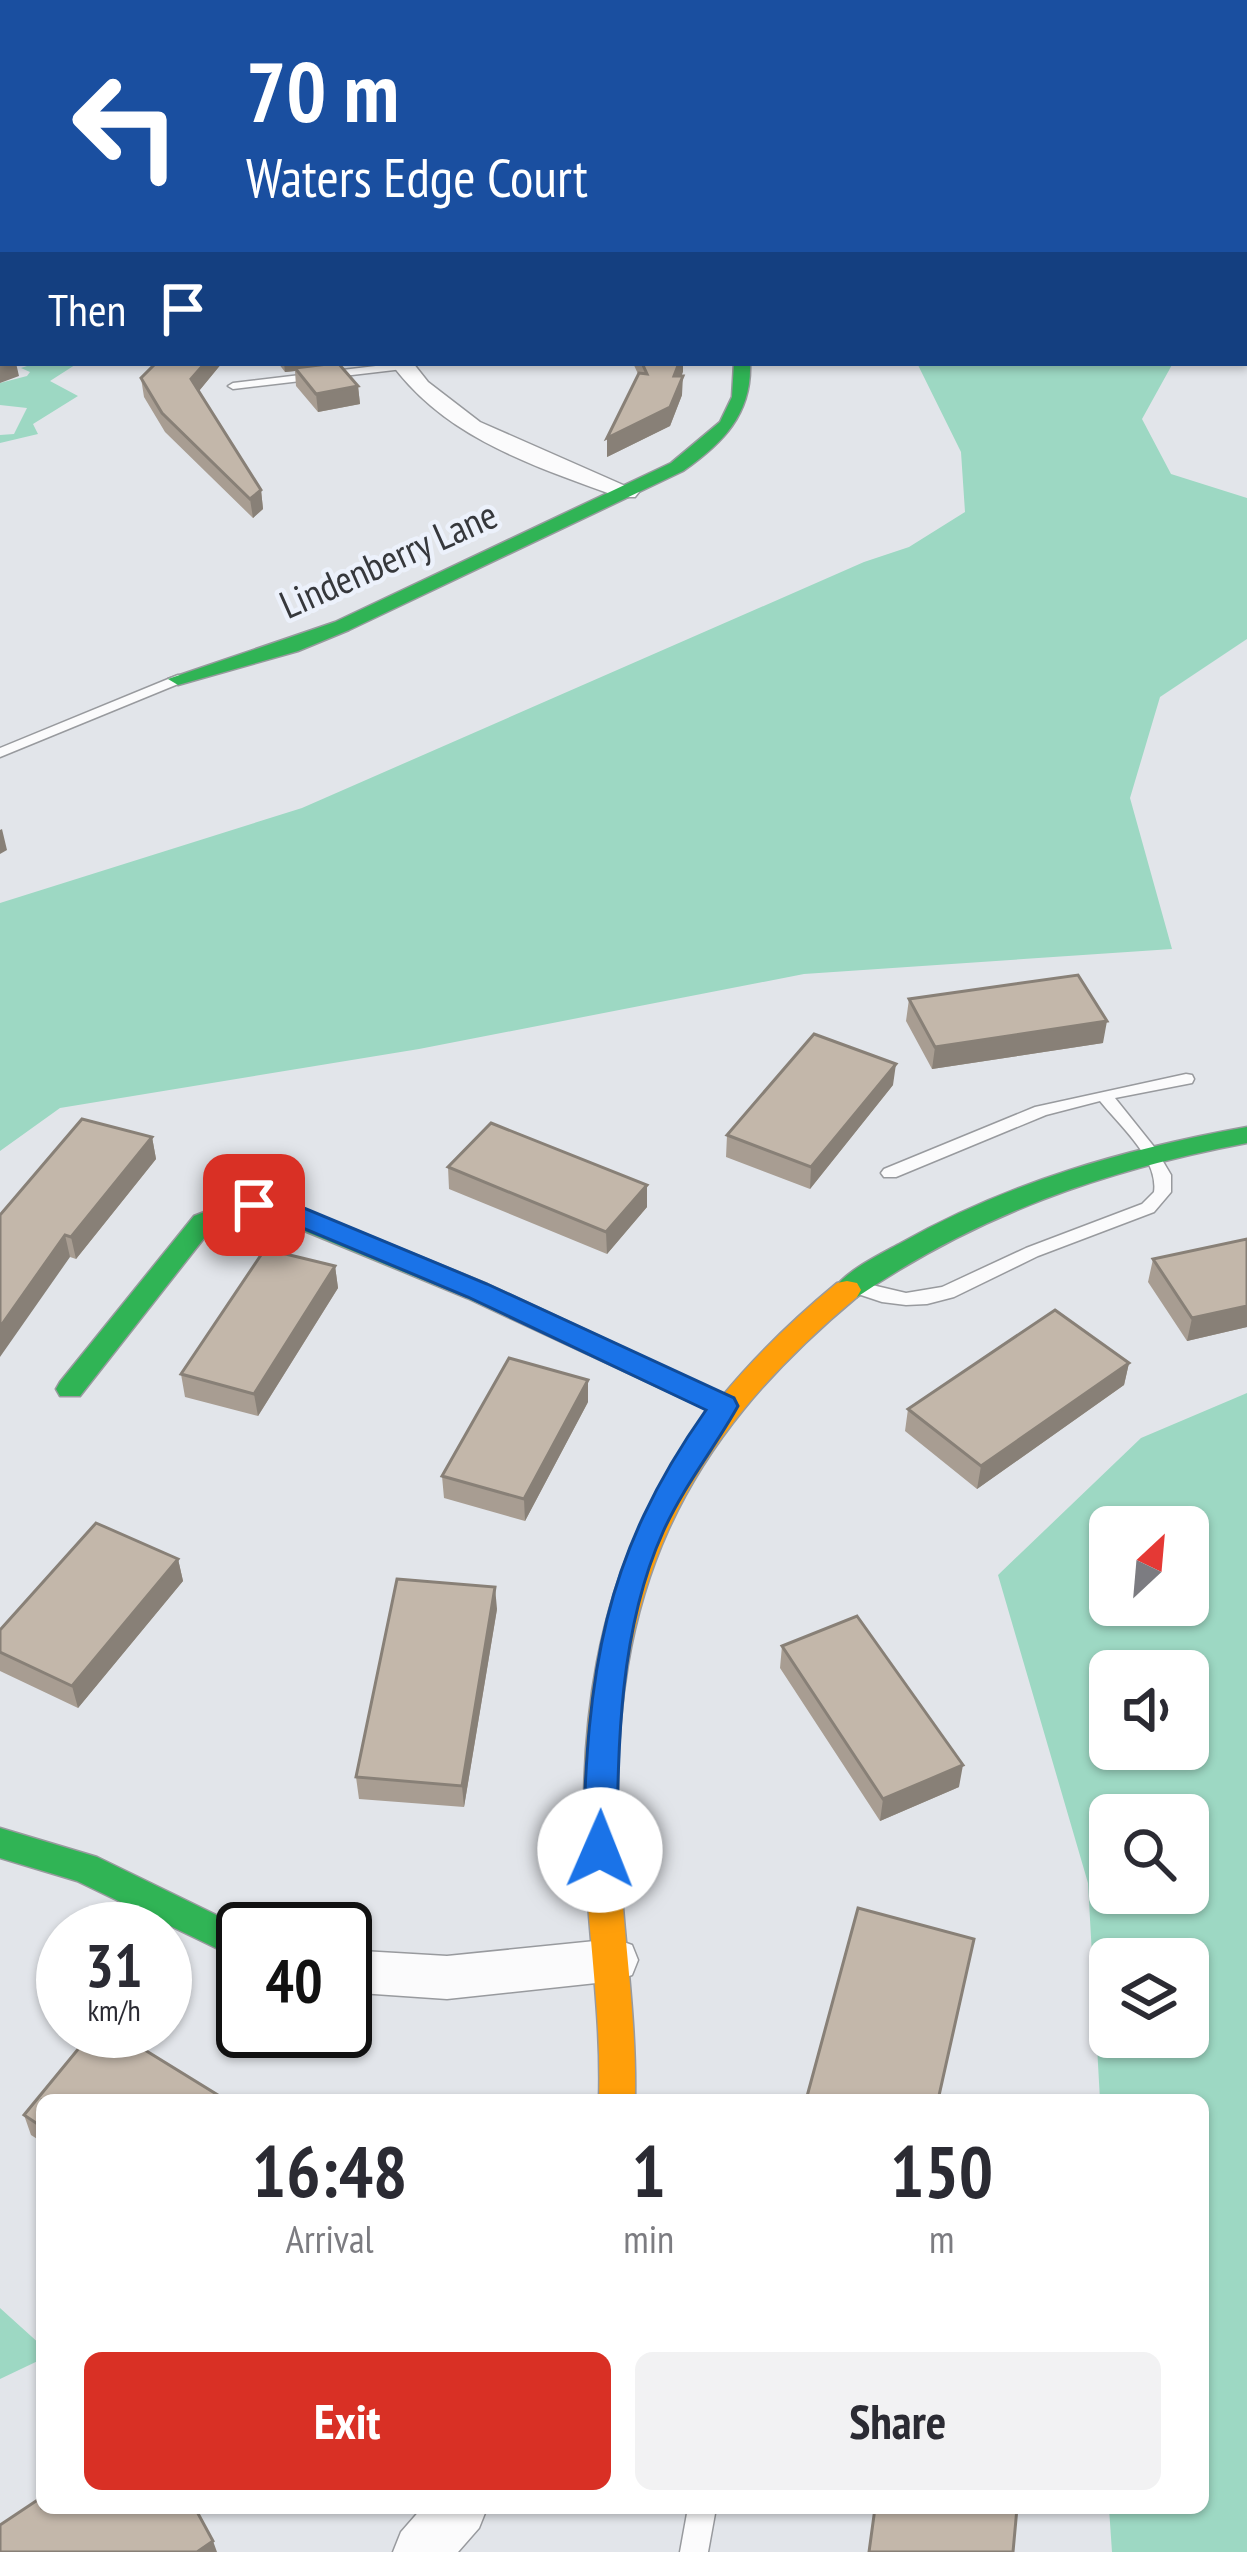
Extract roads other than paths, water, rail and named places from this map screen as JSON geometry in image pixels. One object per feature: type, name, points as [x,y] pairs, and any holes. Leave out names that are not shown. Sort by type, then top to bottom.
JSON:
[{"type":"street","points":[[405,366],[430,399],[463,420],[627,492]]},
{"type":"street","name":"Lindenberry Lane","points":[[178,679],[272,653],[342,626],[677,467],[728,428],[745,392],[742,366]]},
{"type":"street","points":[[617,2094],[616,1960],[600,1850],[602,1742],[616,1642],[647,1534],[685,1462],[724,1406],[773,1351],[850,1286],[918,1242],[995,1202],[1077,1170],[1146,1151],[1247,1135]]},
{"type":"street","points":[[70,1389],[203,1222],[224,1211],[254,1205],[278,1208],[477,1291],[724,1406]]},
{"type":"street","points":[[0,1843],[85,1868],[216,1932]]},
{"type":"street","points":[[372,1975],[481,1978],[616,1960]]},
{"type":"street","points":[[421,2552],[454,2514]]},
{"type":"lane","points":[[233,386],[388,366]]},
{"type":"lane","name":"Lindenberry Lane","points":[[0,754],[178,679]]},
{"type":"lane","points":[[890,1172],[1042,1111],[1186,1079]]},
{"type":"lane","points":[[850,1286],[878,1297],[940,1298],[1027,1255],[1148,1208],[1161,1195],[1165,1179],[1104,1095]]},
{"type":"lane","points":[[694,2552],[701,2514]]}]
